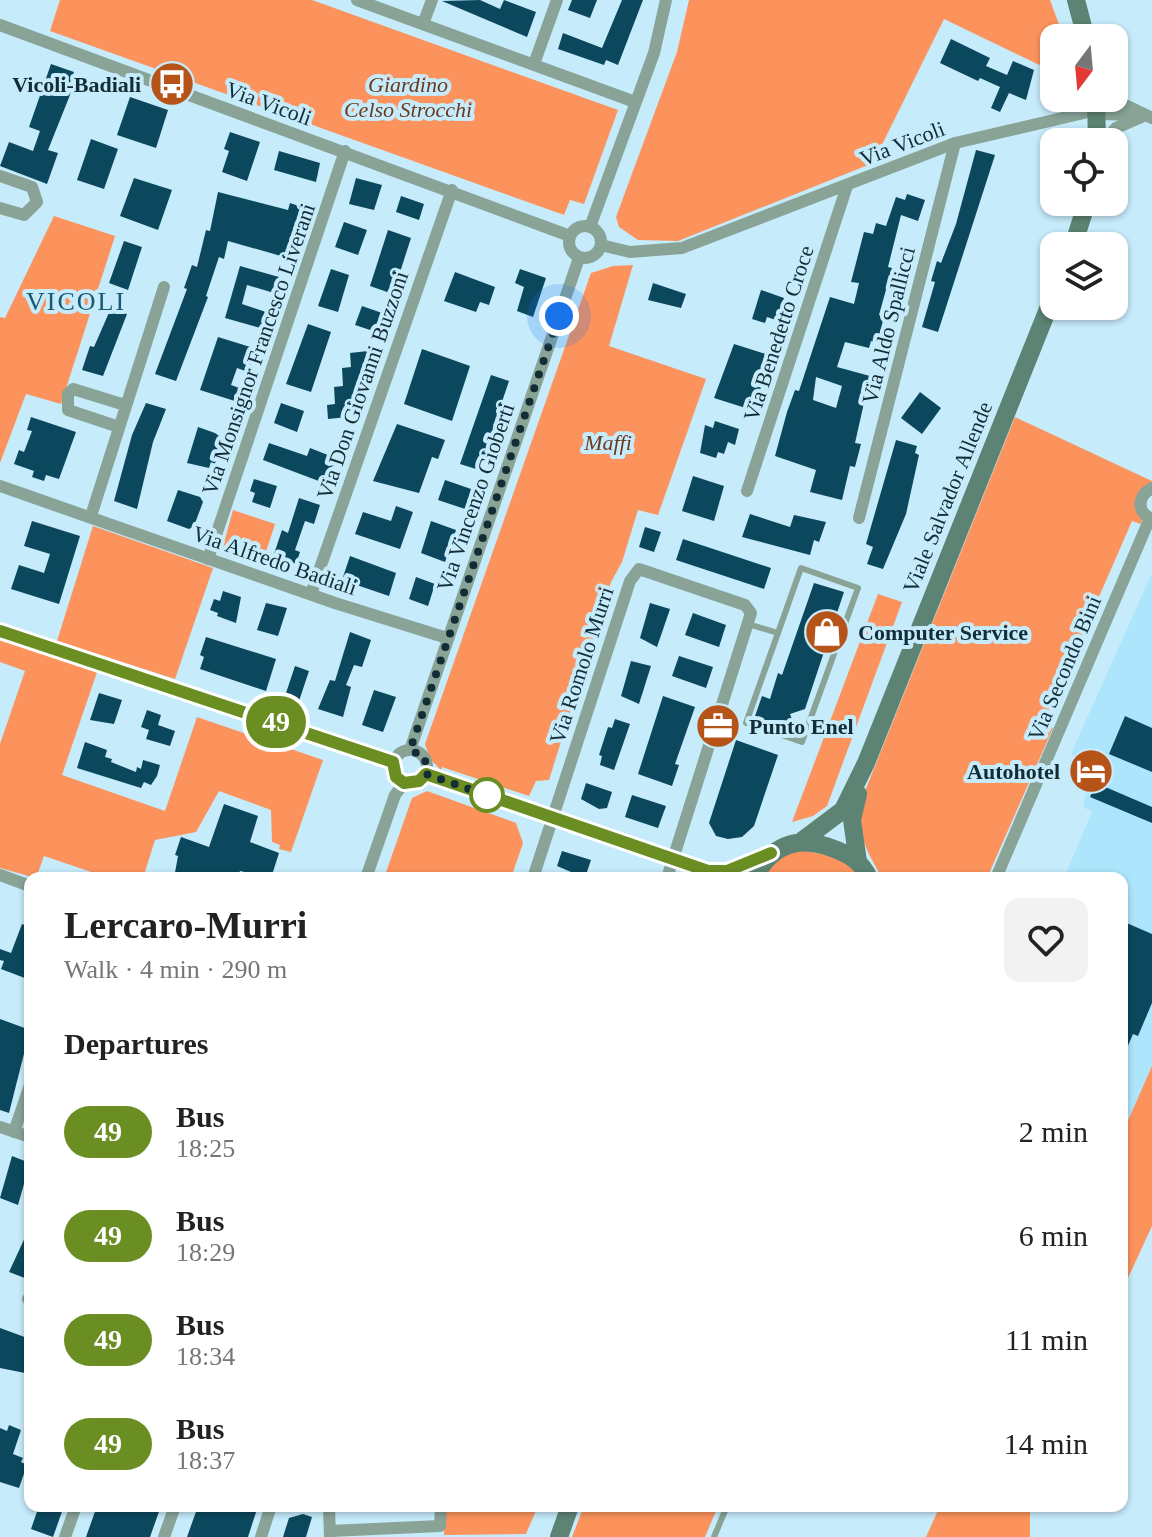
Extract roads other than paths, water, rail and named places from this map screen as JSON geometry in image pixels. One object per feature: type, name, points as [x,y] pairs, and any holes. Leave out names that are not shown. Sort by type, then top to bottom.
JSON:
[{"type":"main road","points":[[1076,0],[1082,24]]},
{"type":"main road","name":"Viale Salvador Allende","points":[[771,853],[803,840],[843,810],[866,763],[1044,320]]},
{"type":"main road","name":"Viale Salvador Allende","points":[[858,862],[852,820],[866,763]]},
{"type":"main road","points":[[803,840],[823,844],[858,862],[865,872]]},
{"type":"main road","points":[[758,872],[771,853]]},
{"type":"main road","points":[[559,1537],[568,1512]]},
{"type":"street","points":[[357,0],[635,102]]},
{"type":"street","points":[[423,24],[432,0]]},
{"type":"street","points":[[534,64],[557,0]]},
{"type":"street","points":[[590,227],[654,53],[666,0]]},
{"type":"street","name":"Via Vicoli","points":[[0,25],[570,236]]},
{"type":"street","name":"Via Vicoli","points":[[601,245],[634,252],[682,248],[955,143],[1071,112]]},
{"type":"street","name":"Via Vicoli","points":[[1124,112],[1149,117]]},
{"type":"street","name":"Via Vicoli","points":[[1116,128],[1149,117]]},
{"type":"street","name":"Via Aldo Spallicci","points":[[859,518],[955,143]]},
{"type":"street","name":"Via Monsignor Francesco Liverani","points":[[208,559],[345,151]]},
{"type":"street","points":[[0,176],[32,187],[37,202],[24,215],[0,208]]},
{"type":"street","name":"Via Benedetto Croce","points":[[747,491],[847,186]]},
{"type":"street","name":"Via Don Giovanni Buzzoni","points":[[311,594],[452,190]]},
{"type":"street","points":[[580,227],[590,227],[598,234],[601,245],[592,257],[579,258],[570,248],[570,236],[580,227]]},
{"type":"street","name":"Via Vincenzo Gioberti","points":[[410,750],[579,258]]},
{"type":"street","points":[[91,516],[164,287]]},
{"type":"street","points":[[119,427],[68,410],[68,394],[73,389],[125,405]]},
{"type":"street","name":"Via Alfredo Badiali","points":[[0,486],[447,638]]},
{"type":"street","name":"Via Secondo Bini","points":[[999,872],[1151,519],[1141,509],[1140,500],[1152,488]]},
{"type":"street","name":"Via Romolo Murri","points":[[552,817],[630,581],[639,569],[745,605],[751,613],[748,624]]},
{"type":"street","points":[[669,872],[748,624]]},
{"type":"street","points":[[0,631],[393,762]]},
{"type":"street","points":[[410,750],[425,757],[426,774],[419,781],[404,783],[396,777],[393,762],[400,753],[410,750]]},
{"type":"street","points":[[426,774],[708,872]]},
{"type":"street","points":[[368,872],[395,795],[404,783]]},
{"type":"street","points":[[535,872],[552,817]]},
{"type":"street","points":[[722,872],[771,853]]},
{"type":"street","points":[[0,875],[24,884]]},
{"type":"street","points":[[14,1132],[24,1103]]},
{"type":"street","points":[[0,1127],[24,1135]]},
{"type":"street","points":[[65,1537],[74,1512]]},
{"type":"street","points":[[164,1537],[173,1512]]},
{"type":"street","points":[[261,1537],[269,1512]]},
{"type":"street","points":[[329,1512],[330,1534],[440,1526],[441,1512]]},
{"type":"lane","points":[[801,568],[858,588],[802,742],[746,723],[778,633],[801,568]]},
{"type":"lane","points":[[748,624],[778,633]]},
{"type":"lane","points":[[714,1537],[724,1512]]},
{"type":"place","name":"Vicoli-Badiali","points":[[172,84]]},
{"type":"place","name":"Computer Service","points":[[827,632]]},
{"type":"place","name":"Punto Enel","points":[[718,726]]},
{"type":"place","name":"Autohotel","points":[[1091,771]]},
{"type":"district","name":"VICOLI","points":[[76,301]]},
{"type":"park label","name":"Giardino Celso Strocchi","points":[[408,96]]},
{"type":"park label","name":"Maffi","points":[[608,442]]}]
